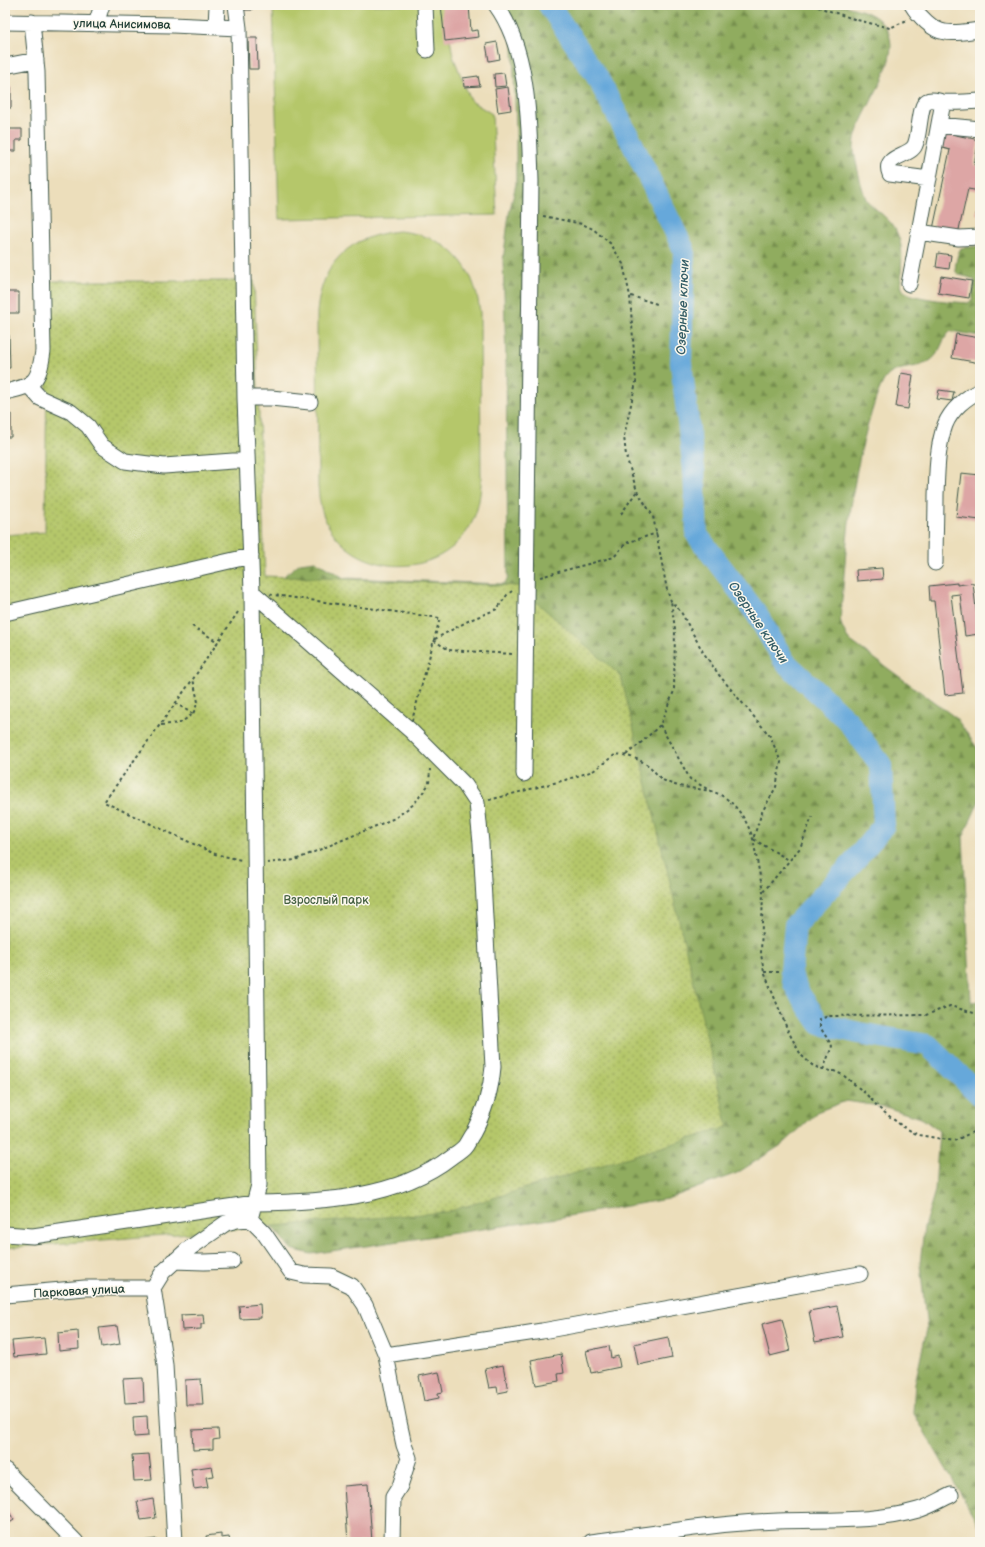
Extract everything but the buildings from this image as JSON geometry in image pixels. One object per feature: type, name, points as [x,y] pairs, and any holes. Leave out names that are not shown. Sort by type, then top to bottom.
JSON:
[{"type":"street","points":[[96,24],[102,5]]},
{"type":"street","points":[[216,26],[217,5]]},
{"type":"street","points":[[236,5],[239,28],[245,398],[251,556],[250,595],[259,1185],[250,1219]]},
{"type":"street","points":[[425,5],[428,50]]},
{"type":"street","points":[[496,5],[506,18],[517,46],[529,123],[531,181],[524,774]]},
{"type":"street","points":[[914,9],[928,24],[944,32],[980,30]]},
{"type":"street","name":"улица Анисимова","points":[[5,22],[216,26],[239,28]]},
{"type":"street","points":[[5,392],[29,386],[38,375],[43,351],[37,72],[32,22]]},
{"type":"street","points":[[5,66],[36,60]]},
{"type":"street","points":[[929,179],[890,174],[888,165],[891,161],[915,147],[925,102],[931,99],[943,102],[979,105]]},
{"type":"street","points":[[909,284],[943,102]]},
{"type":"street","points":[[939,125],[980,129]]},
{"type":"street","points":[[919,232],[959,238],[980,237]]},
{"type":"street","points":[[29,386],[40,398],[71,412],[88,426],[102,446],[125,461],[164,466],[247,460]]},
{"type":"street","points":[[935,563],[937,462],[945,424],[951,413],[961,403],[980,391]]},
{"type":"street","points":[[245,398],[271,398],[310,402]]},
{"type":"street","points":[[5,612],[251,556]]},
{"type":"street","points":[[5,1234],[33,1236],[255,1203],[289,1203],[340,1198],[380,1190],[412,1180],[438,1167],[465,1146],[478,1124],[488,1099],[492,1085],[494,1067],[481,843],[477,803],[465,785],[410,730],[250,595]]},
{"type":"street","points":[[175,1542],[165,1365],[153,1288],[162,1272],[187,1250],[226,1223],[250,1219],[264,1233],[291,1272],[304,1275],[331,1276],[352,1286],[365,1305],[386,1355],[404,1445],[409,1458],[400,1486],[394,1497],[392,1542]]},
{"type":"street","points":[[173,1261],[232,1261]]},
{"type":"street","points":[[386,1355],[542,1331],[860,1274]]},
{"type":"street","name":"Парковая улица","points":[[5,1295],[85,1288],[153,1288]]},
{"type":"street","points":[[5,1470],[76,1542]]},
{"type":"street","points":[[591,1542],[718,1526],[779,1521],[857,1519],[887,1516],[918,1510],[951,1495]]},
{"type":"path","points":[[606,5],[610,8],[629,5]]},
{"type":"path","points":[[812,5],[857,20],[890,28],[906,21],[914,9]]},
{"type":"path","points":[[530,213],[582,224],[593,229],[611,244],[623,264],[630,296],[636,382],[624,436],[626,456],[637,491],[653,516],[667,590],[671,601],[675,629],[674,691],[660,725],[626,755]]},
{"type":"path","points":[[630,296],[657,304]]},
{"type":"path","points":[[621,514],[637,491]]},
{"type":"path","points":[[250,595],[440,618],[410,730]]},
{"type":"path","points":[[671,601],[681,612],[703,652],[719,675],[770,736],[781,762],[776,787],[762,812],[753,839]]},
{"type":"path","points":[[240,610],[161,725],[104,802],[215,854],[255,863],[294,860],[395,818],[414,804],[429,784],[429,764]]},
{"type":"path","points":[[192,626],[218,642]]},
{"type":"path","points":[[161,725],[180,722],[193,714],[198,702],[193,679]]},
{"type":"path","points":[[175,703],[193,714]]},
{"type":"path","points":[[660,725],[690,779],[727,800],[740,812],[750,831],[753,839],[763,892],[761,954],[764,972],[788,1031],[801,1055],[812,1065],[823,1070],[834,1071],[852,1081],[880,1109],[902,1126],[918,1135],[954,1142],[979,1129]]},
{"type":"path","points":[[477,803],[565,780],[593,771],[616,754],[626,755],[648,766],[664,781],[712,792]]},
{"type":"path","points":[[763,892],[800,848],[812,817]]},
{"type":"path","points":[[753,839],[789,860]]},
{"type":"path","points":[[764,972],[779,972]]},
{"type":"path","points":[[823,1070],[832,1046],[820,1027],[820,1019],[829,1016],[926,1015],[950,1006],[974,1013],[980,1013]]},
{"type":"green space","points":[[273,5],[444,5],[453,56],[471,101],[492,114],[497,215],[279,219]]},
{"type":"green space","points":[[505,5],[843,5],[869,13],[886,28],[891,44],[889,61],[882,80],[856,134],[854,150],[866,199],[892,224],[899,238],[902,252],[901,286],[903,290],[914,296],[933,300],[968,303],[972,301],[975,281],[958,274],[955,268],[961,248],[980,246],[980,336],[951,331],[947,335],[933,359],[922,364],[898,370],[887,377],[883,382],[873,406],[861,450],[854,489],[848,528],[840,616],[841,624],[849,640],[956,718],[980,752],[980,799],[963,837],[971,1002],[980,1001],[980,1527],[913,1412],[915,1383],[927,1329],[920,1264],[924,1227],[935,1191],[939,1131],[923,1119],[886,1107],[846,1101],[819,1111],[783,1144],[737,1173],[667,1199],[551,1219],[311,1254],[291,1249],[266,1220],[285,575],[300,563],[315,561],[344,578],[504,584],[508,578],[506,359],[503,261],[509,214],[516,184],[516,127],[512,21]]},
{"type":"green space","points":[[399,231],[432,239],[445,246],[465,267],[472,280],[480,313],[481,484],[479,501],[474,517],[469,528],[454,545],[436,558],[416,564],[394,566],[373,562],[354,552],[337,538],[325,519],[322,511],[318,486],[317,312],[320,294],[325,279],[332,266],[341,255],[352,246],[366,239],[381,234]]},
{"type":"green space","name":"Взрослый парк","points":[[48,281],[254,281],[265,576],[518,586],[621,676],[728,1127],[447,1212],[5,1248],[5,535],[45,532]]},
{"type":"waterway","name":"Озерные ключи","points":[[549,5],[596,75],[632,143],[684,250],[681,363],[694,470],[697,535],[756,613],[785,662],[847,720],[881,765],[884,825],[853,863],[795,925],[791,972],[794,984],[820,1024],[859,1033],[928,1045],[980,1095]]}]
